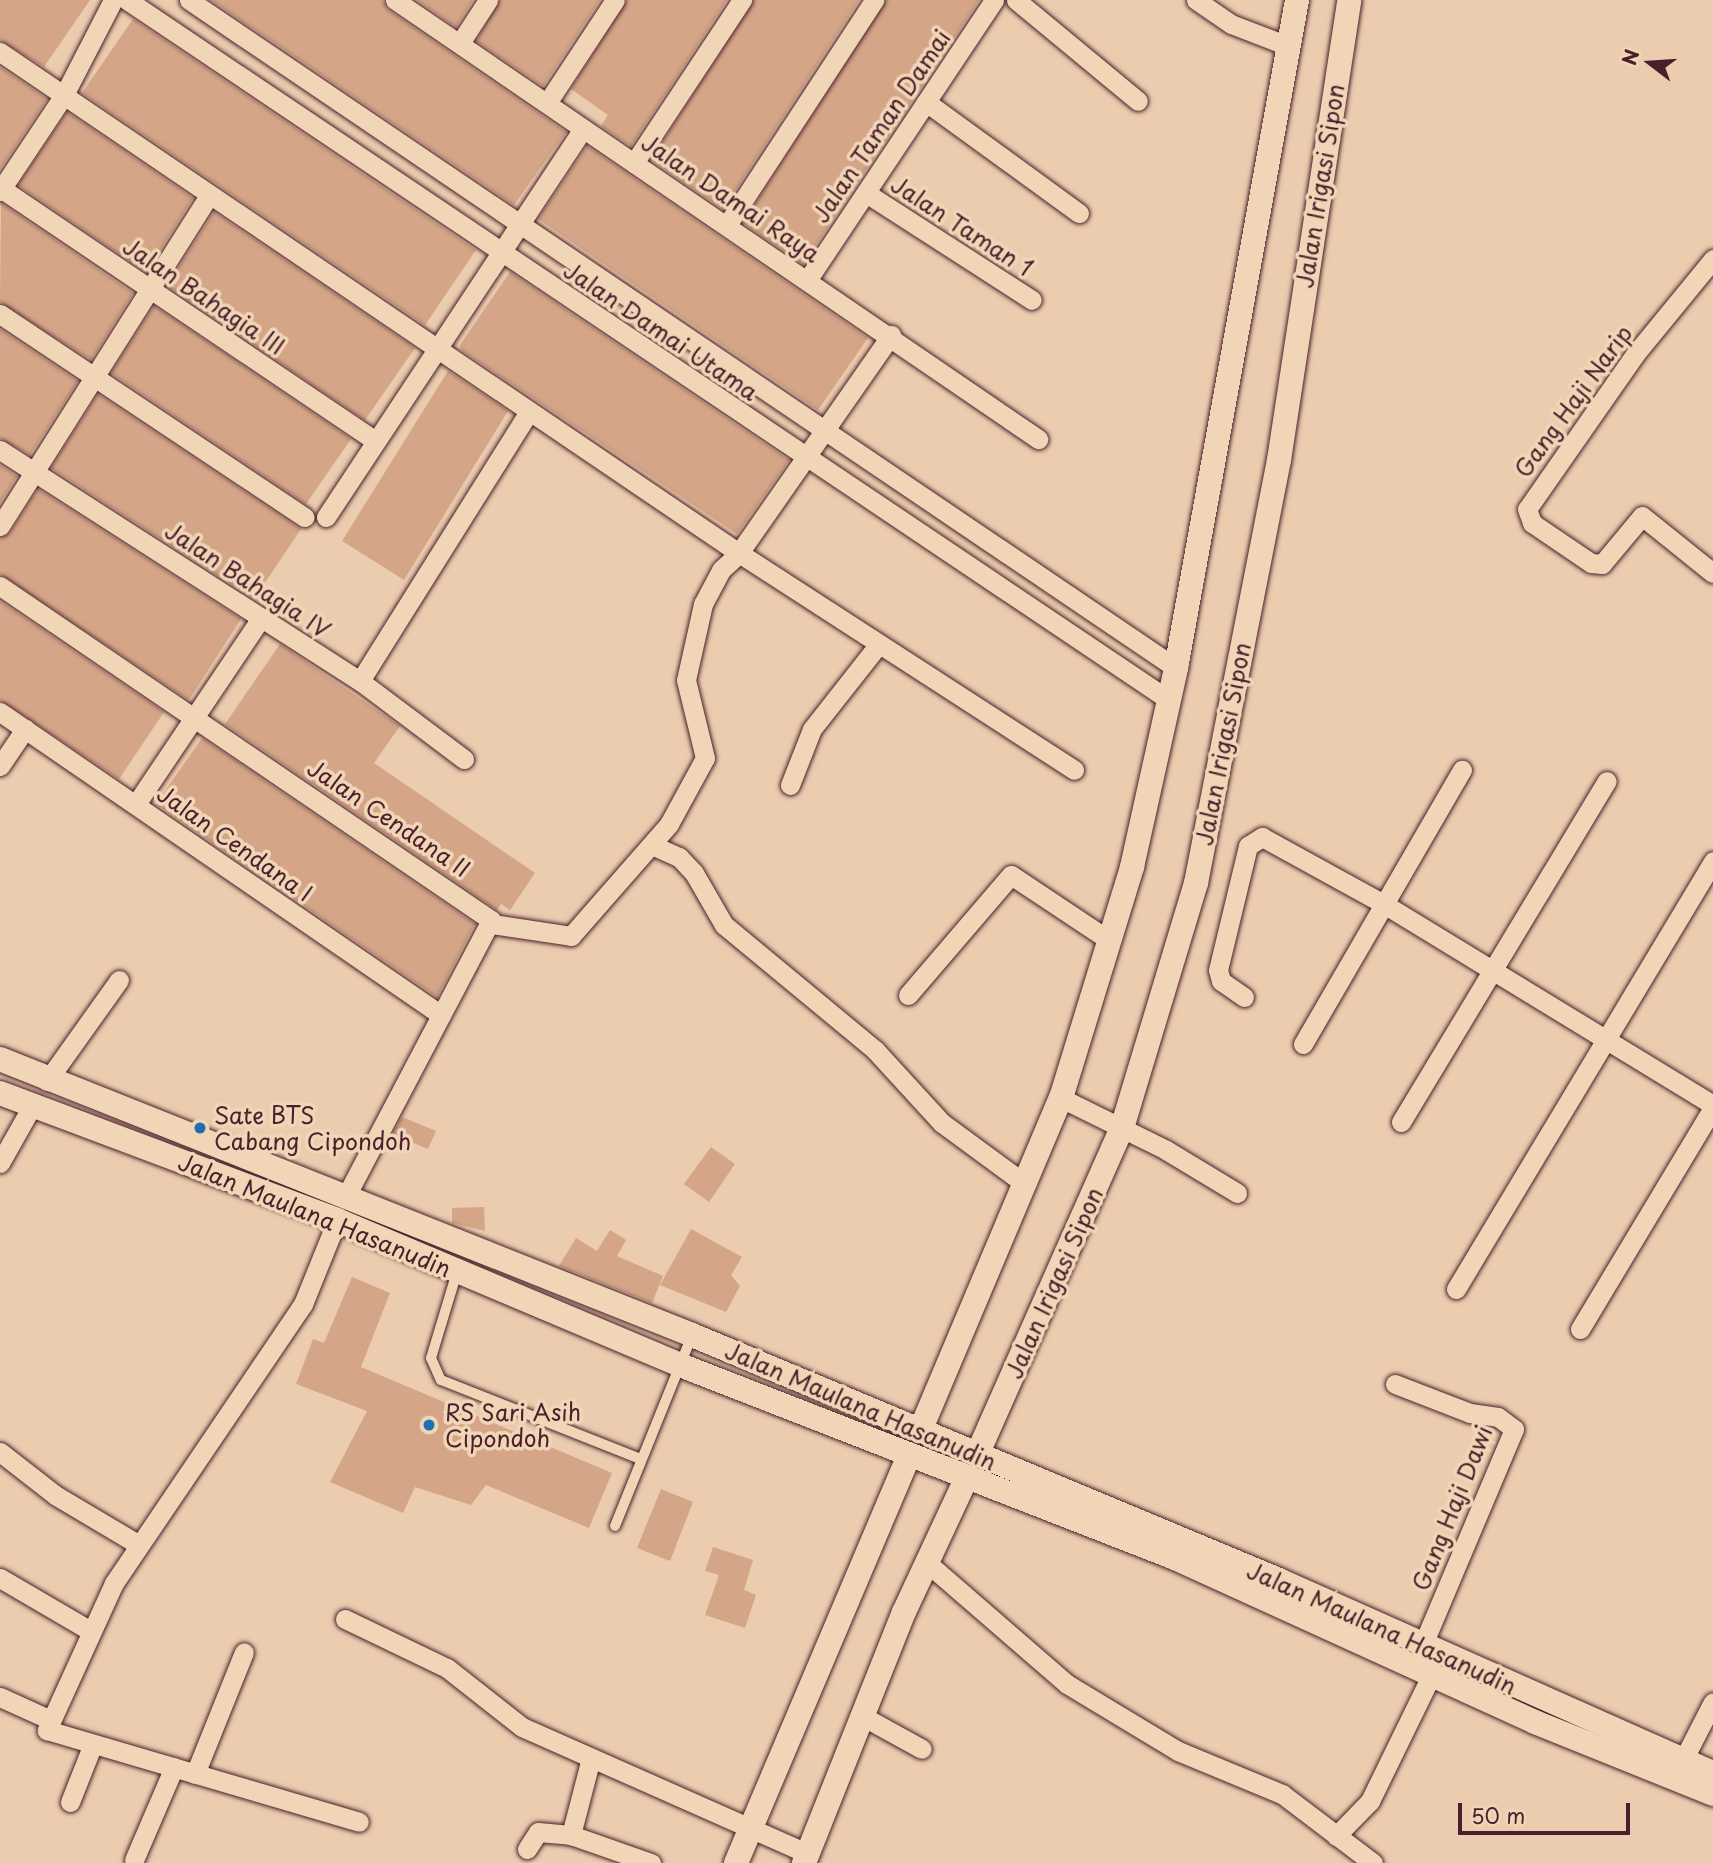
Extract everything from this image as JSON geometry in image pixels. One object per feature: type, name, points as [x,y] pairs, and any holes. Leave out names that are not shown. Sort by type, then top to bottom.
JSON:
[{"type":"street","points":[[2,190],[64,95],[113,0]]},
{"type":"street","name":"Jalan Damai Utama","points":[[127,0],[1169,700]]},
{"type":"street","name":"Jalan Damai Utama","points":[[189,0],[1176,668]]},
{"type":"street","name":"Jalan Damai Raya","points":[[395,0],[891,335],[1038,439]]},
{"type":"street","points":[[460,43],[488,0]]},
{"type":"street","points":[[547,103],[615,0]]},
{"type":"street","points":[[634,163],[741,0]]},
{"type":"street","points":[[727,225],[874,0]]},
{"type":"street","name":"Jalan Taman Damai","points":[[808,279],[994,0]]},
{"type":"street","points":[[1016,0],[1138,101]]},
{"type":"street","points":[[1196,0],[1231,24],[1288,46]]},
{"type":"street","points":[[923,1433],[1025,1184],[1065,1100],[1110,940],[1176,668],[1297,0]]},
{"type":"street","name":"Jalan Irigasi Sipon","points":[[804,1856],[965,1468],[1118,1126],[1199,870],[1279,460],[1349,0]]},
{"type":"street","points":[[0,52],[739,554],[1074,770]]},
{"type":"street","points":[[926,102],[1079,213]]},
{"type":"street","points":[[326,517],[518,223],[583,129]]},
{"type":"street","name":"Jalan Bahagia III","points":[[2,190],[375,441]]},
{"type":"street","name":"Jalan Taman 1","points":[[866,193],[1032,300]]},
{"type":"street","points":[[0,526],[209,196]]},
{"type":"street","name":"Gang Haji Narip","points":[[1713,260],[1636,353],[1527,509],[1532,523],[1591,563],[1609,559],[1638,518],[1647,518],[1713,573]]},
{"type":"street","points":[[0,314],[304,517]]},
{"type":"street","points":[[359,1822],[47,1730],[89,1630],[136,1543],[303,1304],[347,1194],[492,924],[571,936],[631,864],[654,846],[705,758],[686,680],[703,604],[721,570],[739,554],[891,335]]},
{"type":"street","points":[[360,681],[529,412]]},
{"type":"street","name":"Jalan Bahagia IV","points":[[0,450],[360,681],[464,759]]},
{"type":"street","name":"Jalan Cendana II","points":[[0,586],[481,909],[492,924]]},
{"type":"street","points":[[136,804],[261,618]]},
{"type":"street","points":[[790,785],[803,764],[812,729],[879,644]]},
{"type":"street","name":"Jalan Cendana I","points":[[0,712],[441,1015]]},
{"type":"street","points":[[0,766],[25,729]]},
{"type":"street","points":[[1303,1044],[1462,770]]},
{"type":"street","points":[[1401,1122],[1607,781]]},
{"type":"street","points":[[1244,997],[1217,974],[1250,841],[1266,838],[1384,904],[1713,1107],[1580,1329]]},
{"type":"street","points":[[654,846],[679,857],[694,873],[724,925],[875,1050],[942,1123],[1025,1184]]},
{"type":"street","points":[[1456,1289],[1713,861]]},
{"type":"street","points":[[908,995],[1011,875],[1110,940]]},
{"type":"street","points":[[0,1163],[47,1081],[119,980]]},
{"type":"street","name":"Jalan Maulana Hasanudin","points":[[0,1059],[47,1081],[347,1194],[923,1433],[965,1468],[1175,1558],[1429,1682],[1713,1773]]},
{"type":"street","name":"Jalan Maulana Hasanudin","points":[[0,1093],[457,1271],[614,1337],[678,1371],[910,1462],[965,1468],[1279,1580],[1681,1764],[1713,1794]]},
{"type":"street","points":[[1065,1100],[1118,1126],[1237,1193]]},
{"type":"street","points":[[614,1337],[624,1308]]},
{"type":"street","name":"Gang Haji Dawi","points":[[1395,1384],[1470,1413],[1498,1417],[1514,1429],[1422,1647]]},
{"type":"street","points":[[0,1452],[55,1495],[136,1543]]},
{"type":"street","points":[[736,1863],[881,1523],[910,1462]]},
{"type":"street","points":[[931,1551],[1067,1684],[1167,1745],[1282,1794],[1373,1863]]},
{"type":"street","points":[[0,1578],[89,1630]]},
{"type":"street","points":[[345,1619],[447,1668],[503,1717],[750,1828],[804,1856]]},
{"type":"street","points":[[195,1774],[244,1652]]},
{"type":"street","points":[[1336,1836],[1370,1801],[1429,1682]]},
{"type":"street","points":[[0,1697],[51,1720]]},
{"type":"street","points":[[1681,1764],[1699,1724],[1713,1702]]},
{"type":"street","points":[[862,1716],[922,1749]]},
{"type":"street","points":[[70,1802],[93,1744]]},
{"type":"street","points":[[571,1835],[591,1758]]},
{"type":"street","points":[[134,1860],[174,1767]]},
{"type":"street","points":[[527,1849],[538,1832],[571,1835],[651,1863]]},
{"type":"lane","points":[[457,1271],[431,1358],[441,1380],[641,1459]]},
{"type":"lane","points":[[615,1526],[692,1335]]},
{"type":"building","points":[[0,0],[90,0],[44,67],[0,40]]},
{"type":"building","points":[[211,0],[383,0],[388,10],[566,132],[514,205]]},
{"type":"building","points":[[417,0],[473,0],[456,27]]},
{"type":"building","points":[[500,0],[600,0],[543,86],[476,41]]},
{"type":"building","points":[[627,0],[727,0],[631,146],[601,126],[608,115],[571,89]]},
{"type":"building","points":[[754,0],[859,0],[723,209],[651,160]]},
{"type":"building","points":[[886,0],[979,0],[803,264],[743,223]]},
{"type":"building","points":[[133,19],[476,250],[425,325],[82,93]]},
{"type":"building","points":[[0,67],[47,99],[0,169]]},
{"type":"building","points":[[67,112],[193,198],[146,272],[18,185]]},
{"type":"building","points":[[587,146],[868,338],[818,410],[538,219]]},
{"type":"building","points":[[1,203],[133,293],[91,360],[0,302]]},
{"type":"building","points":[[214,212],[415,348],[365,420],[167,286]]},
{"type":"building","points":[[510,272],[789,460],[737,534],[461,350],[460,345]]},
{"type":"building","points":[[154,306],[351,439],[306,504],[111,373]]},
{"type":"building","points":[[0,329],[78,381],[30,455],[0,438]]},
{"type":"building","points":[[448,371],[508,411],[404,580],[342,541]]},
{"type":"building","points":[[98,394],[301,529],[254,599],[51,468]]},
{"type":"building","points":[[0,465],[17,476],[0,503]]},
{"type":"building","points":[[38,489],[241,619],[189,700],[0,574],[0,538],[10,533]]},
{"type":"building","points":[[0,601],[164,712],[119,779],[0,700]]},
{"type":"building","points":[[280,644],[400,726],[374,763],[535,873],[510,910],[501,904],[497,910],[225,724]]},
{"type":"building","points":[[202,738],[475,924],[437,997],[156,804]]},
{"type":"building","points":[[402,1117],[436,1131],[428,1149],[392,1134]]},
{"type":"building","points":[[711,1147],[735,1164],[709,1202],[684,1184]]},
{"type":"building","points":[[484,1207],[485,1231],[452,1223],[452,1208]]},
{"type":"building","points":[[691,1229],[742,1257],[731,1275],[740,1286],[726,1312],[660,1285]]},
{"type":"building","points":[[610,1230],[626,1240],[617,1256],[663,1276],[652,1303],[559,1266],[576,1238],[597,1251]]},
{"type":"building","name":"RS Sari Asih Cipondoh","points":[[352,1277],[390,1293],[361,1367],[612,1473],[589,1528],[486,1485],[471,1505],[415,1487],[403,1513],[330,1482],[367,1411],[296,1384],[313,1339],[324,1343]]},
{"type":"building","points":[[661,1489],[693,1502],[670,1561],[637,1548]]},
{"type":"building","points":[[713,1547],[753,1560],[744,1590],[756,1595],[745,1628],[705,1615],[719,1575],[705,1571]]},
{"type":"place","name":"Sate BTS Cabang Cipondoh","points":[[200,1128]]},
{"type":"place","name":"RS Sari Asih Cipondoh","points":[[429,1425]]}]
